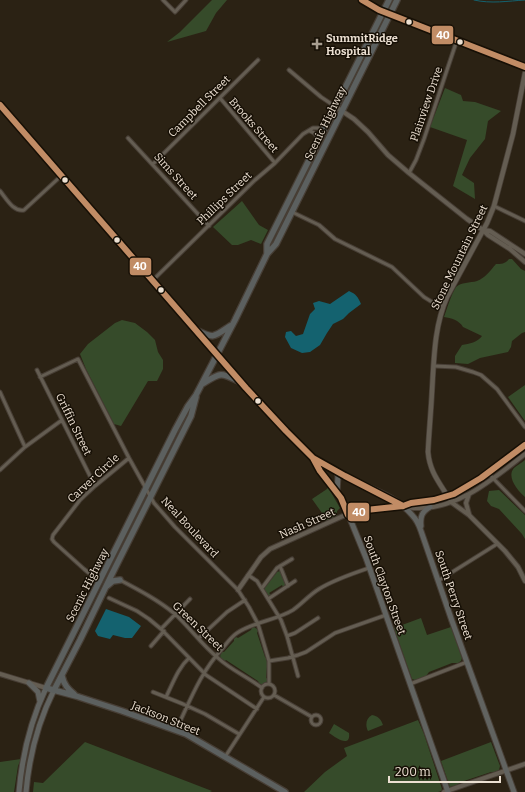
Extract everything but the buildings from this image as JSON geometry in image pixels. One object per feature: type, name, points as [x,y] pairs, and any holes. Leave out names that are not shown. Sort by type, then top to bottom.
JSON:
[{"type":"highway","name":"Scenic Highway","points":[[267,254],[267,244],[389,0]]},
{"type":"highway","name":"Scenic Highway","points":[[46,688],[184,413],[196,395],[267,254],[276,244],[397,0]]},
{"type":"highway","points":[[285,208],[292,212]]},
{"type":"highway","points":[[196,330],[208,336],[214,336],[232,324]]},
{"type":"highway","points":[[201,384],[220,374],[241,382]]},
{"type":"highway","name":"Scenic Highway","points":[[54,690],[191,416],[196,395]]},
{"type":"highway","points":[[114,570],[115,575],[120,580]]},
{"type":"highway","points":[[105,588],[113,581],[120,580]]},
{"type":"highway","points":[[62,676],[63,682],[76,696]]},
{"type":"highway","name":"Jackson Street","points":[[46,688],[76,696],[176,730],[198,741],[285,792]]},
{"type":"main road","name":"Stone Mountain Street","points":[[451,502],[433,472],[429,459],[434,366],[438,327],[443,307],[494,206],[513,134],[525,73]]},
{"type":"main road","name":"South Clayton Street","points":[[0,105],[241,382],[313,458],[320,471],[337,492],[344,504],[369,568],[447,792]]},
{"type":"main road","name":"South Perry Street","points":[[313,458],[403,506],[412,514],[417,522],[514,792]]},
{"type":"main road","points":[[336,471],[338,476],[337,492]]},
{"type":"main road","points":[[421,531],[421,514],[430,508]]},
{"type":"main road","points":[[29,683],[38,692],[40,703]]},
{"type":"main road","name":"Scenic Highway","points":[[19,792],[27,743],[35,716],[46,688]]},
{"type":"main road","name":"Scenic Highway","points":[[26,792],[29,766],[35,739],[54,690]]},
{"type":"street","points":[[163,0],[175,12],[186,0]]},
{"type":"street","points":[[362,0],[384,12],[525,67]]},
{"type":"street","name":"Plainview Drive","points":[[409,173],[424,140],[457,40]]},
{"type":"street","name":"Campbell Street","points":[[153,164],[258,60]]},
{"type":"street","points":[[289,70],[321,97],[354,119],[388,155],[409,173],[525,262]]},
{"type":"street","name":"Brooks Street","points":[[220,98],[275,163]]},
{"type":"street","name":"Phillips Street","points":[[152,281],[255,180],[275,163],[303,134],[310,131],[312,128],[320,128],[327,124]]},
{"type":"street","points":[[310,131],[317,136],[318,142]]},
{"type":"street","name":"Sims Street","points":[[128,138],[209,226]]},
{"type":"street","points":[[0,191],[15,208],[20,211],[24,210],[61,176]]},
{"type":"street","points":[[494,206],[525,221]]},
{"type":"street","points":[[292,212],[319,225],[335,239],[392,267],[424,297],[443,307]]},
{"type":"street","points":[[483,230],[490,231],[525,254]]},
{"type":"street","name":"Neal Boulevard","points":[[40,377],[78,359],[154,503],[160,511],[238,590],[245,600],[258,624],[269,661],[268,684]]},
{"type":"street","points":[[434,366],[456,367],[481,375],[497,389],[525,427]]},
{"type":"street","name":"Griffin Street","points":[[37,370],[95,486]]},
{"type":"street","points":[[0,392],[26,447]]},
{"type":"street","points":[[0,470],[26,447],[62,420]]},
{"type":"street","name":"Nash Street","points":[[238,590],[261,557],[270,549],[348,515],[366,510],[403,506],[448,496],[467,487],[525,445]]},
{"type":"street","name":"Nash Street","points":[[403,506],[430,508],[451,502],[469,494],[525,454]]},
{"type":"street","name":"Carver Circle","points":[[100,582],[52,539],[53,535],[80,500],[129,458]]},
{"type":"street","points":[[488,473],[525,511]]},
{"type":"street","points":[[469,494],[466,506],[469,515]]},
{"type":"street","points":[[451,502],[469,515],[508,555],[518,567],[525,581]]},
{"type":"street","points":[[438,581],[497,544]]},
{"type":"street","points":[[262,588],[280,566],[292,559]]},
{"type":"street","points":[[280,566],[288,586]]},
{"type":"street","points":[[176,730],[204,673],[230,639],[258,624],[293,610],[322,587],[369,568]]},
{"type":"street","points":[[248,575],[257,581],[279,616],[287,636],[298,676]]},
{"type":"street","name":"Green Street","points":[[120,580],[151,596],[175,614],[216,656],[262,688]]},
{"type":"street","points":[[268,599],[295,581]]},
{"type":"street","points":[[109,598],[137,611],[162,630],[204,673],[257,709]]},
{"type":"street","points":[[151,646],[175,614],[190,599]]},
{"type":"street","points":[[198,638],[227,612],[245,600]]},
{"type":"street","points":[[269,661],[293,657],[306,652],[336,634],[386,615]]},
{"type":"street","points":[[287,636],[295,633],[318,618]]},
{"type":"street","points":[[166,697],[180,669],[189,658]]},
{"type":"street","points":[[410,684],[467,662]]},
{"type":"street","points":[[0,674],[46,688]]},
{"type":"street","points":[[264,697],[262,694],[262,688],[264,685],[268,684],[274,688],[274,695]]},
{"type":"street","points":[[153,692],[205,714],[239,734]]},
{"type":"street","points":[[264,697],[274,695],[312,717]]},
{"type":"street","points":[[225,757],[264,697]]},
{"type":"street","points":[[447,792],[525,764]]},
{"type":"green space","points":[[212,0],[227,0],[216,13],[206,31],[167,42],[180,32]]},
{"type":"green space","points":[[445,88],[461,95],[463,101],[475,102],[501,111],[488,121],[485,139],[470,158],[462,175],[474,183],[475,199],[453,186],[467,140],[430,127]]},
{"type":"green space","points":[[242,201],[259,225],[268,230],[261,244],[251,240],[238,245],[232,245],[213,227]]},
{"type":"green space","points":[[509,259],[512,259],[521,269],[525,271],[525,332],[512,341],[508,352],[480,358],[468,364],[455,363],[455,356],[462,345],[476,341],[482,336],[463,327],[455,320],[444,317],[454,290],[460,284],[480,280],[496,264],[504,263]]},
{"type":"green space","points":[[122,320],[135,323],[155,340],[158,352],[163,360],[163,369],[157,381],[148,381],[121,426],[114,424],[80,354],[88,344],[115,323]]},
{"type":"green space","points":[[525,385],[525,421],[508,397]]},
{"type":"green space","points":[[525,460],[525,497],[516,488],[511,475],[514,468]]},
{"type":"green space","points":[[328,487],[340,508],[337,511],[337,516],[326,522],[322,516],[322,513],[312,499]]},
{"type":"green space","points":[[499,490],[525,515],[525,539],[499,509],[491,506],[487,501],[489,491]]},
{"type":"green space","points":[[280,571],[286,585],[283,587],[282,585],[269,593],[271,595],[268,597],[264,589],[277,572]]},
{"type":"green space","points":[[421,618],[427,635],[451,627],[462,658],[458,663],[452,663],[429,672],[426,676],[415,680],[412,679],[394,628]]},
{"type":"green space","points":[[254,627],[258,631],[257,633],[268,665],[266,678],[268,681],[262,685],[226,660],[225,661],[220,656],[236,637],[238,638]]},
{"type":"green space","points":[[372,715],[379,718],[383,725],[368,731],[368,718]]},
{"type":"green space","points":[[418,720],[442,789],[441,791],[304,792],[325,772],[347,756],[344,748]]},
{"type":"green space","points":[[334,724],[349,733],[348,740],[342,740],[329,733]]},
{"type":"green space","points":[[85,742],[212,791],[33,792],[34,782],[43,783]]},
{"type":"green space","points":[[491,742],[500,766],[499,770],[450,787],[441,761]]},
{"type":"green space","points":[[21,759],[18,766],[14,792],[0,792],[0,762]]},
{"type":"water","points":[[349,291],[359,299],[361,304],[343,319],[333,324],[320,345],[310,352],[302,353],[291,348],[285,337],[286,332],[291,331],[296,336],[303,334],[310,314],[315,309],[313,303],[319,301],[330,304]]},
{"type":"water","points":[[106,609],[129,617],[141,626],[132,638],[113,635],[110,639],[98,636],[95,631]]},
{"type":"waterway","points":[[474,0],[493,2],[525,0]]},
{"type":"transit line","name":"40","points":[[362,0],[379,10],[525,67]]},
{"type":"transit line","name":"40","points":[[0,105],[246,388],[313,458],[320,471],[341,498],[348,515],[366,510],[403,506],[411,503],[434,500],[454,494],[481,478],[525,445]]},
{"type":"transit line","name":"40","points":[[313,458],[403,506]]},
{"type":"place","name":"SummitRidge Hospital","points":[[317,44]]}]
